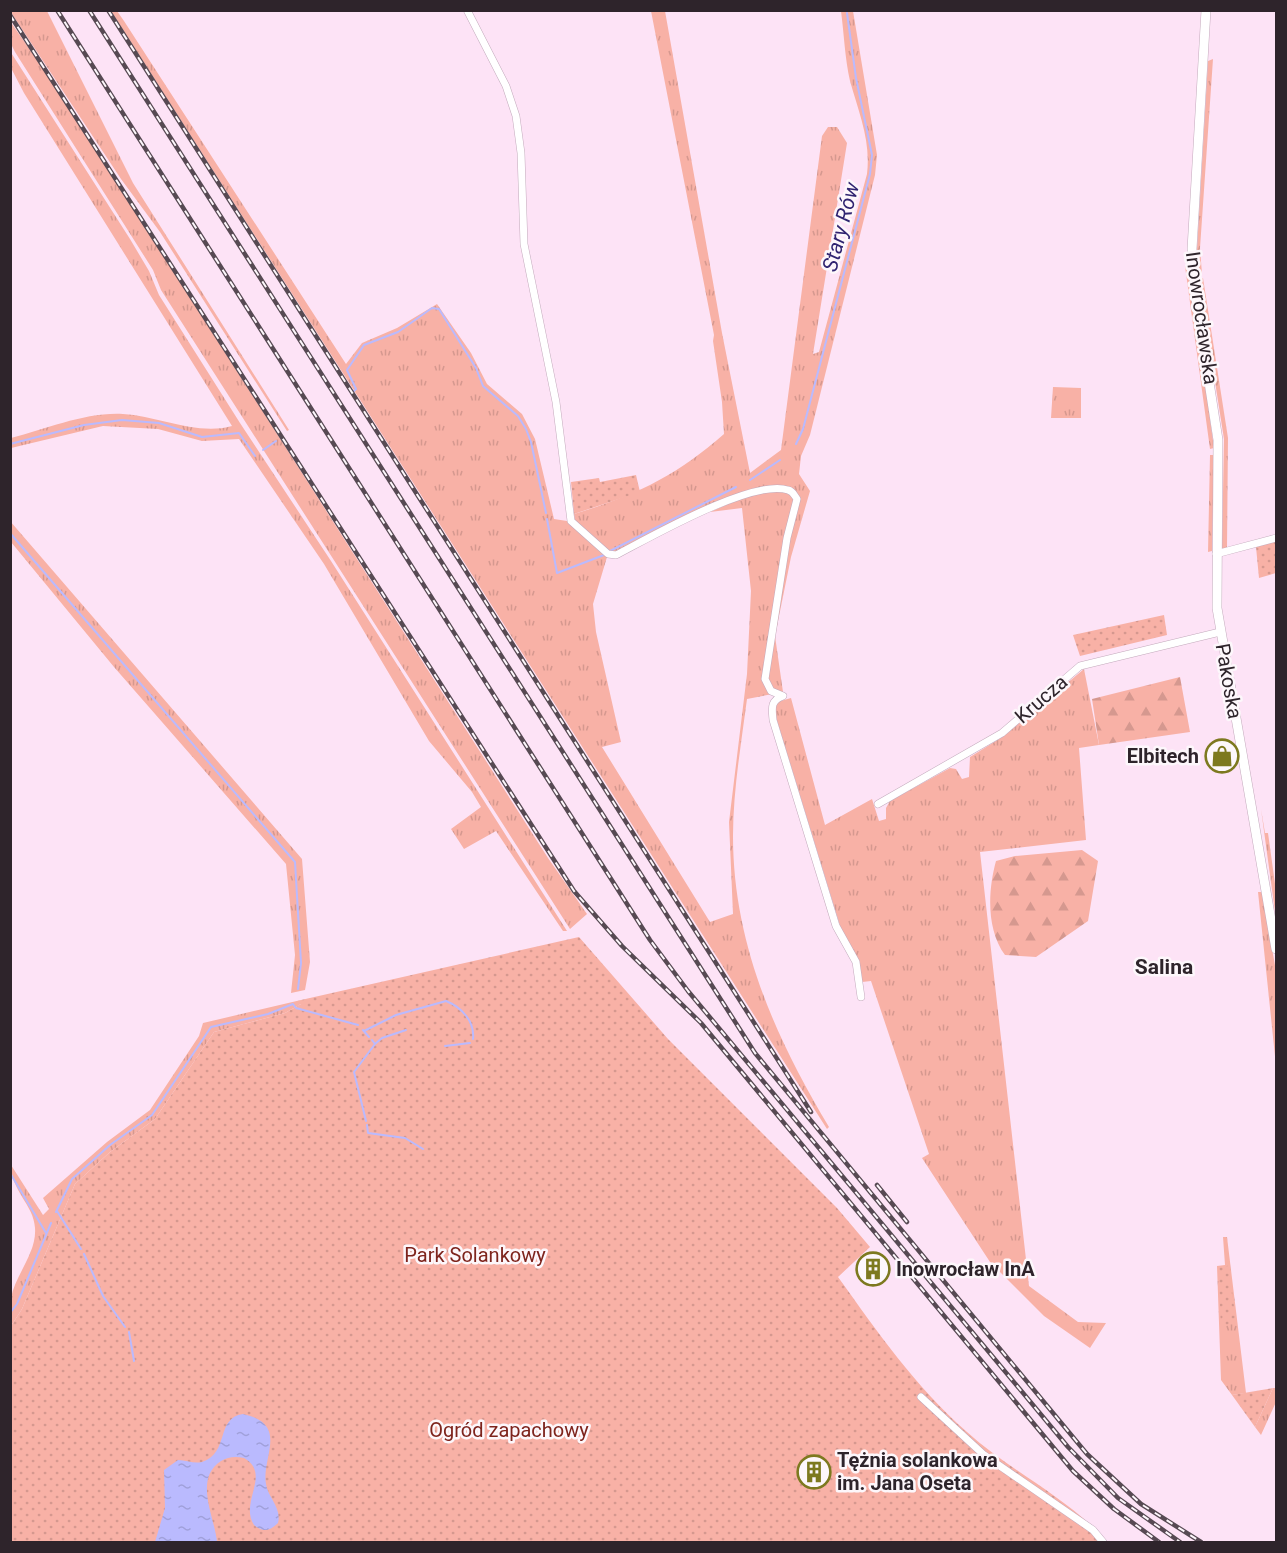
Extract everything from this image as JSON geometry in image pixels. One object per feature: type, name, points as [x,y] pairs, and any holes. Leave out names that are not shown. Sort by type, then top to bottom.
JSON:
[{"type":"main road","name":"Inowrocławska","points":[[1206,10],[1192,249],[1195,292],[1218,440],[1216,554]]},
{"type":"main road","name":"Pakoska","points":[[1216,554],[1220,632],[1259,836],[1276,949]]},
{"type":"street","points":[[467,10],[506,86],[516,116],[521,153],[524,244],[560,425],[572,521],[608,554],[616,555],[745,494],[785,489],[792,492],[797,499],[787,538],[765,679],[771,691],[783,696],[775,699],[772,704],[773,720],[836,926],[856,962],[861,997]]},
{"type":"street","points":[[1216,554],[1276,538]]},
{"type":"street","name":"Krucza","points":[[878,804],[1002,733],[1080,666],[1220,632]]},
{"type":"street","points":[[921,1397],[984,1455],[1093,1530],[1103,1542]]},
{"type":"green space","points":[[10,11],[47,11],[133,183],[289,430],[287,431],[160,232],[121,179]]},
{"type":"green space","points":[[111,11],[117,11],[124,21],[346,364],[362,343],[397,328],[437,304],[471,353],[487,384],[522,414],[535,439],[554,519],[567,521],[607,557],[593,604],[596,632],[621,742],[602,747],[710,922],[733,914],[729,822],[747,674],[751,591],[742,508],[710,512],[740,499],[739,494],[615,552],[607,551],[575,521],[574,514],[617,500],[654,483],[689,462],[724,434],[714,335],[651,11],[665,11],[722,333],[750,473],[781,450],[822,136],[828,127],[837,127],[847,143],[813,354],[819,352],[867,174],[866,139],[848,73],[841,11],[853,11],[877,155],[875,175],[810,435],[801,456],[799,474],[810,491],[791,557],[775,636],[783,692],[747,699],[733,819],[735,876],[740,914],[749,951],[775,1024],[791,1059],[829,1127],[827,1129]]},
{"type":"green space","points":[[10,21],[49,77],[548,858],[587,914],[570,929],[161,290],[153,270],[15,52],[11,44]]},
{"type":"green space","points":[[10,51],[130,239],[149,271],[159,295],[240,423],[331,561],[567,931],[563,931],[496,831],[464,849],[451,829],[481,807],[472,792],[429,741],[324,564],[239,439],[202,441],[158,429],[103,426],[11,448],[11,438],[80,418],[109,414],[137,416],[205,429],[232,426],[24,93],[11,68]]},
{"type":"green space","points":[[1213,59],[1200,248],[1202,274],[1198,272],[1197,249],[1208,61]]},
{"type":"green space","points":[[1185,266],[1189,267],[1214,448],[1210,449]]},
{"type":"green space","points":[[1203,278],[1228,438],[1227,548],[1222,548],[1224,439],[1199,280]]},
{"type":"green space","points":[[1053,387],[1081,388],[1081,418],[1051,418]]},
{"type":"green space","points":[[1210,455],[1214,455],[1212,551],[1208,552]]},
{"type":"green space","points":[[636,475],[640,492],[574,514],[571,482],[599,478],[600,482]]},
{"type":"green space","points":[[10,521],[302,859],[310,962],[305,990],[291,993],[295,955],[286,864],[114,667],[11,542]]},
{"type":"green space","points":[[1276,541],[1276,573],[1259,578],[1256,547]]},
{"type":"green space","points":[[1164,615],[1167,635],[1080,656],[1073,635]]},
{"type":"green space","points":[[1084,669],[1099,745],[1079,748],[1086,840],[980,852],[1029,1286],[1078,1322],[1106,1323],[1090,1348],[1044,1316],[990,1262],[922,1158],[929,1154],[871,981],[862,982],[859,962],[841,929],[774,711],[777,702],[791,698],[825,825],[872,799],[879,821],[886,819],[886,808],[890,801],[950,768],[956,769],[962,779],[969,777],[970,757],[1004,736]]},
{"type":"green space","points":[[1180,677],[1190,732],[1099,745],[1092,699]]},
{"type":"green space","points":[[1261,809],[1265,833],[1268,833],[1276,891],[1276,919]]},
{"type":"green space","points":[[1082,850],[1098,861],[1088,921],[1036,957],[1005,955],[994,933],[990,909],[991,884],[996,861],[1015,856]]},
{"type":"green space","points":[[1258,892],[1262,892],[1276,971],[1276,1066]]},
{"type":"green space","name":"Park Solankowy","points":[[579,937],[668,1039],[837,1208],[870,1247],[838,1277],[883,1339],[930,1396],[967,1432],[1002,1460],[1075,1511],[1107,1542],[11,1542],[11,1326],[22,1309],[75,1184],[110,1152],[155,1119],[214,1032],[285,1013],[301,1004],[301,1000]]},
{"type":"green space","points":[[301,1000],[301,1004],[285,1013],[214,1032],[155,1119],[110,1152],[75,1184],[22,1309],[11,1326],[10,1308],[13,1289],[33,1246],[35,1228],[31,1212],[15,1183],[11,1165],[43,1215],[49,1209],[43,1198],[107,1142],[150,1110],[199,1036],[203,1023]]},
{"type":"green space","points":[[1223,1237],[1227,1237],[1246,1393],[1232,1395],[1221,1380],[1217,1266],[1225,1265]]},
{"type":"green space","points":[[1229,1266],[1236,1323],[1221,1326],[1218,1267]]},
{"type":"green space","points":[[1273,1388],[1276,1388],[1276,1402],[1261,1435],[1255,1427]]},
{"type":"green space","points":[[1273,1388],[1255,1427],[1232,1395]]},
{"type":"water","points":[[243,1414],[257,1419],[266,1426],[270,1434],[266,1484],[278,1513],[278,1523],[266,1530],[254,1525],[250,1516],[250,1507],[256,1480],[255,1472],[252,1465],[244,1458],[232,1457],[221,1461],[208,1478],[208,1499],[217,1542],[155,1542],[165,1508],[164,1470],[178,1460],[202,1462],[211,1458],[229,1422],[234,1417]]},
{"type":"waterway","name":"Stary Rów","points":[[796,444],[803,429],[870,174],[872,155],[856,78],[847,13]]},
{"type":"waterway","name":"Stary Rów","points":[[354,391],[356,389],[347,370],[364,345],[398,332],[432,308],[439,309],[476,368],[483,386],[518,416],[526,429],[531,442],[546,513]]},
{"type":"waterway","name":"Stary Rów","points":[[10,444],[84,425],[122,420],[159,423],[202,437],[239,433],[255,456]]},
{"type":"waterway","name":"Stary Rów","points":[[263,450],[276,441]]},
{"type":"waterway","name":"Stary Rów","points":[[750,480],[780,460]]},
{"type":"waterway","name":"Stary Rów","points":[[610,551],[736,487]]},
{"type":"waterway","name":"Stary Rów","points":[[547,519],[557,573],[604,555]]},
{"type":"waterway","points":[[10,533],[295,862],[301,963],[298,989]]},
{"type":"waterway","points":[[364,1031],[396,1015],[446,1001],[466,1016],[472,1026],[473,1039]]},
{"type":"waterway","points":[[56,1212],[72,1179],[110,1145],[152,1115],[211,1027],[268,1014],[293,1004],[296,1008],[358,1025]]},
{"type":"waterway","points":[[363,1030],[369,1037]]},
{"type":"waterway","points":[[375,1044],[382,1038],[406,1030]]},
{"type":"waterway","points":[[366,1121],[354,1072],[375,1044],[372,1040]]},
{"type":"waterway","points":[[445,1046],[470,1043]]},
{"type":"waterway","points":[[367,1125],[368,1133],[405,1138],[423,1149]]},
{"type":"waterway","points":[[10,1173],[46,1233]]},
{"type":"waterway","points":[[57,1211],[81,1249]]},
{"type":"waterway","points":[[10,1313],[17,1304],[51,1223]]},
{"type":"waterway","points":[[84,1254],[103,1296],[125,1327]]},
{"type":"waterway","points":[[129,1332],[134,1361]]},
{"type":"railway","points":[[57,10],[650,940],[688,991],[1068,1447],[1118,1498],[1180,1542]]},
{"type":"railway","points":[[89,10],[755,1053],[1087,1454],[1141,1504],[1201,1542]]},
{"type":"railway","points":[[108,10],[811,1112]]},
{"type":"railway","points":[[10,15],[574,891],[622,946],[701,1023],[1073,1471],[1114,1509],[1159,1542]]},
{"type":"railway","points":[[877,1185],[907,1222]]},
{"type":"place","name":"Elbitech","points":[[1222,756]]},
{"type":"place","name":"Inowrocław InA","points":[[873,1269]]},
{"type":"place","name":"Tężnia solankowa im. Jana Oseta","points":[[814,1472]]},
{"type":"district","name":"Salina","points":[[1164,967]]},
{"type":"park label","name":"Ogród zapachowy","points":[[509,1430]]}]
